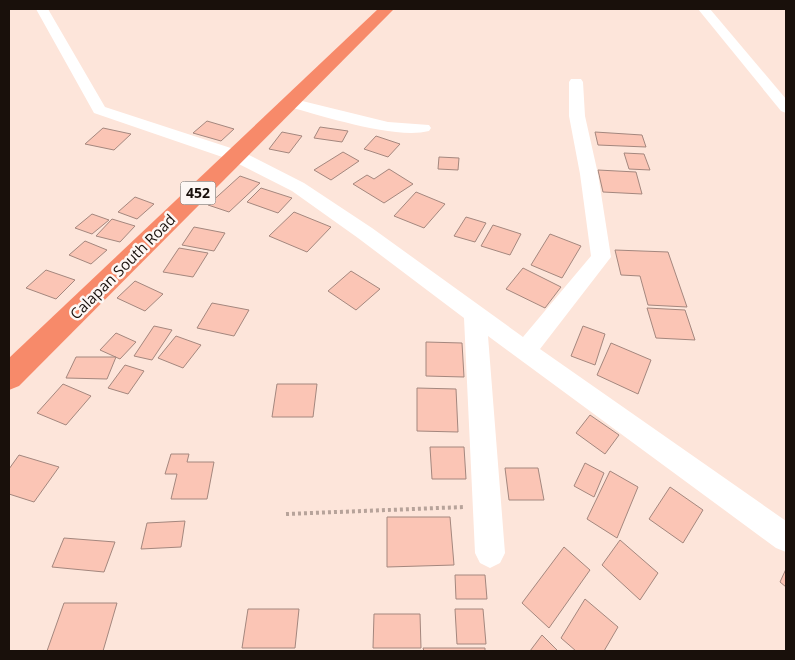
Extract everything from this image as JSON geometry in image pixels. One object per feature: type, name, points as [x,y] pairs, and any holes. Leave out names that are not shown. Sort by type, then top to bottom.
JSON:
[{"type":"highway","name":"Calapan South Road","points":[[9,377],[386,9]]},
{"type":"street","points":[[42,9],[99,110],[237,156],[298,187],[365,233],[525,351],[786,538]]},
{"type":"street","points":[[704,9],[786,108]]},
{"type":"street","points":[[525,351],[601,257],[589,174],[576,116],[576,82]]},
{"type":"street","points":[[290,103],[388,127],[423,128]]},
{"type":"street","points":[[475,314],[490,553]]},
{"type":"path","points":[[286,514],[487,506]]},
{"type":"building","points":[[207,121],[234,129],[221,141],[193,133]]},
{"type":"building","points":[[320,127],[348,131],[342,142],[314,138]]},
{"type":"building","points":[[103,128],[131,134],[114,150],[85,144]]},
{"type":"building","points":[[282,132],[302,136],[289,153],[269,149]]},
{"type":"building","points":[[595,132],[642,135],[646,147],[598,145]]},
{"type":"building","points":[[376,136],[400,144],[388,157],[364,149]]},
{"type":"building","points":[[343,152],[359,161],[331,180],[314,170]]},
{"type":"building","points":[[624,153],[644,154],[650,170],[629,169]]},
{"type":"building","points":[[439,157],[459,158],[458,170],[438,169]]},
{"type":"building","points":[[389,169],[413,184],[384,203],[353,184],[367,175],[374,179]]},
{"type":"building","points":[[598,170],[636,172],[642,194],[603,192]]},
{"type":"building","points":[[240,176],[260,183],[229,212],[208,205]]},
{"type":"building","points":[[261,188],[292,198],[278,213],[247,202]]},
{"type":"building","points":[[416,192],[445,204],[424,228],[394,216]]},
{"type":"building","points":[[135,197],[154,204],[137,219],[118,212]]},
{"type":"building","points":[[294,212],[331,227],[307,252],[269,236]]},
{"type":"building","points":[[92,214],[109,220],[92,234],[75,228]]},
{"type":"building","points":[[466,217],[486,223],[475,242],[454,236]]},
{"type":"building","points":[[112,219],[135,226],[120,242],[96,236]]},
{"type":"building","points":[[493,225],[521,234],[510,255],[481,246]]},
{"type":"building","points":[[194,227],[225,233],[214,251],[182,245]]},
{"type":"building","points":[[550,234],[581,246],[562,278],[531,265]]},
{"type":"building","points":[[85,241],[107,250],[91,264],[69,255]]},
{"type":"building","points":[[179,248],[208,253],[193,277],[163,272]]},
{"type":"building","points":[[615,250],[668,252],[687,307],[648,305],[640,276],[621,275]]},
{"type":"building","points":[[523,268],[561,287],[545,308],[506,289]]},
{"type":"building","points":[[46,270],[75,280],[56,299],[26,288]]},
{"type":"building","points":[[351,271],[380,289],[356,310],[328,291]]},
{"type":"building","points":[[135,281],[163,294],[145,311],[117,298]]},
{"type":"building","points":[[212,303],[249,310],[234,336],[197,328]]},
{"type":"building","points":[[647,308],[685,310],[695,340],[656,338]]},
{"type":"building","points":[[154,326],[172,330],[152,360],[134,356]]},
{"type":"building","points":[[583,326],[605,334],[595,365],[571,356]]},
{"type":"building","points":[[116,333],[136,342],[120,359],[100,350]]},
{"type":"building","points":[[176,336],[201,345],[183,368],[158,358]]},
{"type":"building","points":[[426,342],[462,343],[464,377],[426,376]]},
{"type":"building","points":[[611,343],[651,360],[638,394],[597,375]]},
{"type":"building","points":[[76,357],[116,357],[107,379],[66,378]]},
{"type":"building","points":[[125,365],[144,371],[128,394],[108,388]]},
{"type":"building","points":[[63,384],[91,396],[66,425],[37,413]]},
{"type":"building","points":[[277,384],[317,384],[313,417],[272,417]]},
{"type":"building","points":[[417,388],[456,389],[458,432],[417,431]]},
{"type":"building","points":[[590,415],[619,435],[605,454],[576,433]]},
{"type":"building","points":[[430,447],[464,447],[466,479],[432,479]]},
{"type":"building","points":[[171,454],[189,454],[187,462],[214,462],[207,499],[171,499],[177,474],[165,474]]},
{"type":"building","points":[[19,455],[59,467],[34,502],[9,494],[9,469]]},
{"type":"building","points":[[585,463],[604,473],[594,497],[574,486]]},
{"type":"building","points":[[505,468],[538,468],[544,500],[509,500]]},
{"type":"building","points":[[610,471],[638,487],[617,538],[587,519]]},
{"type":"building","points":[[670,487],[703,510],[683,543],[649,519]]},
{"type":"building","points":[[387,517],[450,517],[454,565],[387,567]]},
{"type":"building","points":[[185,521],[181,547],[141,549],[147,523]]},
{"type":"building","points":[[64,538],[115,542],[104,572],[52,567]]},
{"type":"building","points":[[620,540],[658,573],[640,600],[602,565]]},
{"type":"building","points":[[564,547],[590,570],[549,628],[522,603]]},
{"type":"building","points":[[786,569],[786,587],[780,582]]},
{"type":"building","points":[[455,575],[485,575],[487,599],[456,599]]},
{"type":"building","points":[[585,599],[618,627],[604,651],[576,651],[561,638]]},
{"type":"building","points":[[64,603],[117,603],[103,651],[47,651]]},
{"type":"building","points":[[248,609],[299,609],[295,648],[242,648]]},
{"type":"building","points":[[455,609],[483,609],[486,644],[457,644]]},
{"type":"building","points":[[374,614],[420,614],[421,648],[373,648]]},
{"type":"building","points":[[542,635],[558,651],[530,651]]},
{"type":"building","points":[[423,648],[485,648],[485,651],[424,651]]}]
